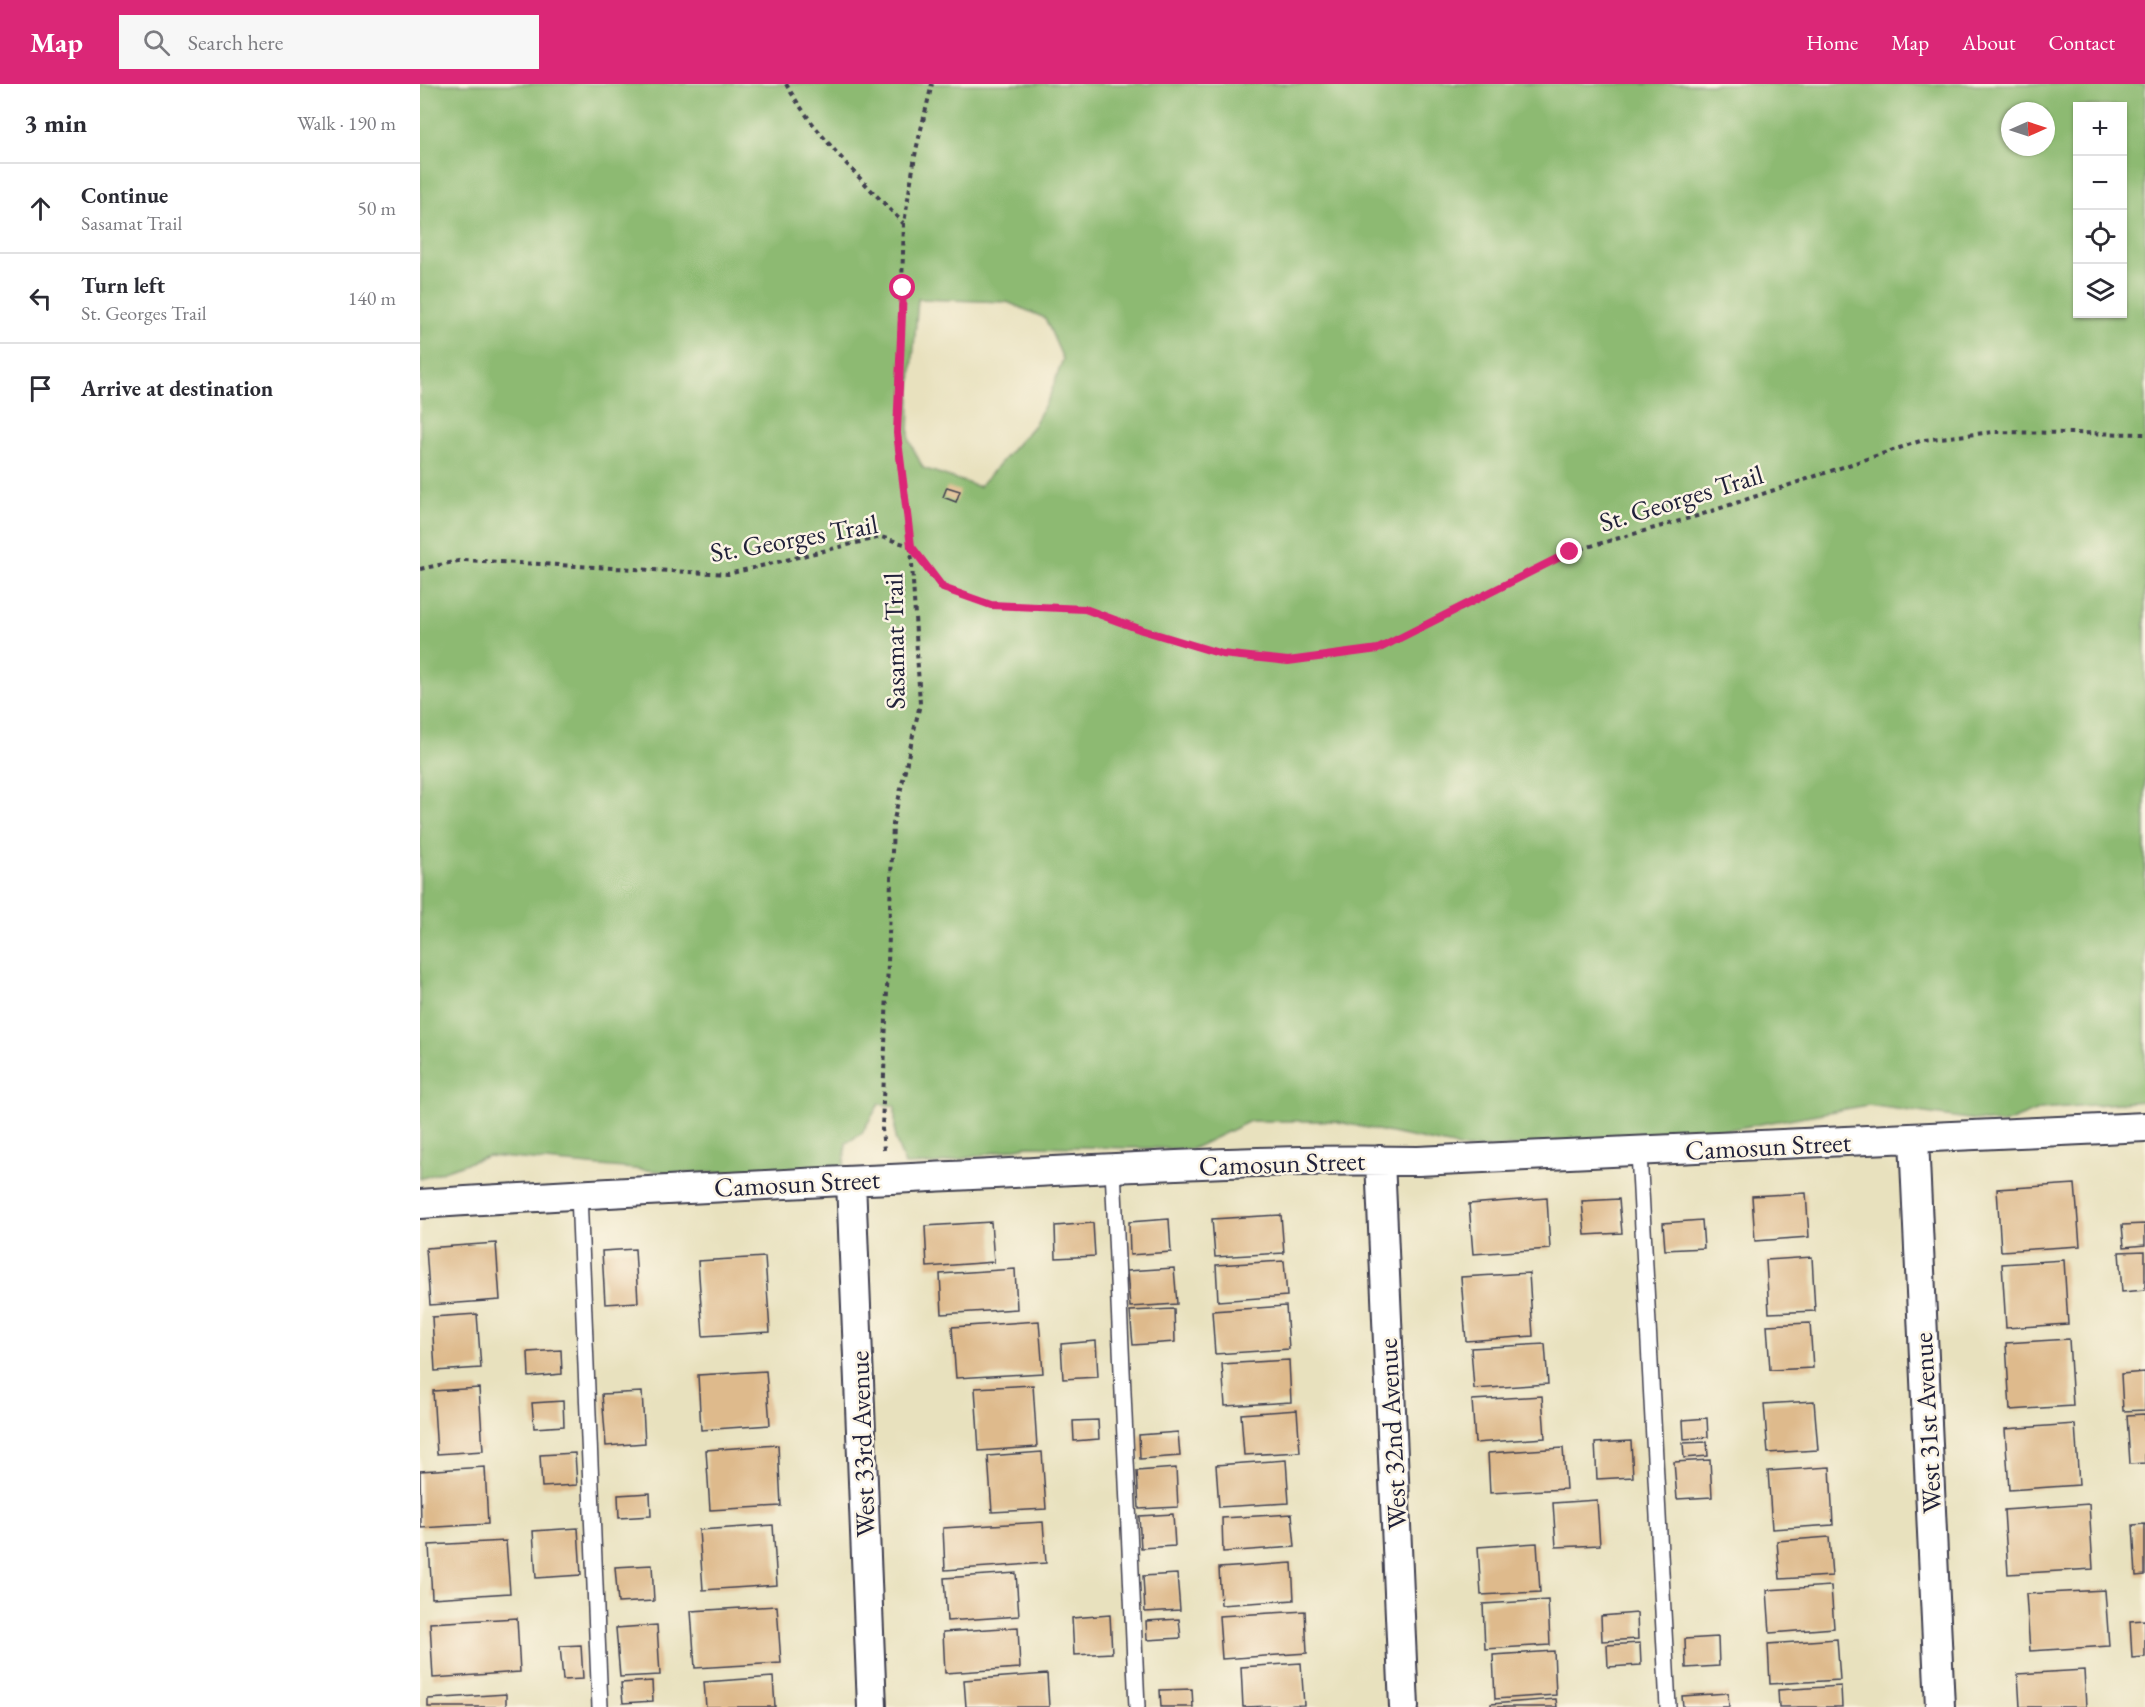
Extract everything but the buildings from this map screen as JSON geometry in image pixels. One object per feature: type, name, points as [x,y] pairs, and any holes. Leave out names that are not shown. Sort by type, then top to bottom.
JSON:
[{"type":"street","name":"Camosun Street","points":[[420,1204],[1113,1168],[1380,1160],[1418,1161],[2145,1127]]},
{"type":"street","name":"West 31st Avenue","points":[[1914,1139],[1940,1707]]},
{"type":"street","name":"West 32nd Avenue","points":[[1380,1160],[1404,1707]]},
{"type":"street","name":"West 33rd Avenue","points":[[851,1181],[872,1707]]},
{"type":"lane","points":[[1639,1152],[1668,1707]]},
{"type":"lane","points":[[1113,1168],[1137,1707]]},
{"type":"lane","points":[[579,1194],[600,1707]]},
{"type":"path","points":[[786,84],[799,107],[855,173],[904,224]]},
{"type":"path","name":"Sasamat Trail","points":[[884,1152],[882,1130],[893,824],[920,705],[911,546],[897,433],[904,224],[916,150],[932,84]]},
{"type":"path","name":"St. Georges Trail","points":[[420,569],[463,560],[728,574],[881,537],[911,546],[943,588],[991,605],[1085,609],[1142,630],[1222,654],[1288,661],[1378,649],[1570,552],[1696,516],[1923,440],[1994,432],[2145,434]]},
{"type":"green space","points":[[420,84],[2145,84],[2145,1101],[2041,1109],[2004,1124],[1868,1105],[1710,1133],[1468,1149],[1334,1121],[1250,1121],[1192,1149],[1027,1146],[937,1164],[905,1165],[895,1138],[895,1106],[879,1104],[862,1133],[846,1143],[844,1165],[833,1171],[680,1173],[488,1156],[420,1179]],"holes":[[[918,299],[1007,302],[1045,318],[1063,359],[1050,395],[1034,425],[979,487],[923,468],[909,440],[910,394]]]},
{"type":"route","points":[[903,288],[897,433],[911,546],[943,588],[991,605],[1085,609],[1142,630],[1222,654],[1288,661],[1378,649],[1570,552]]}]
